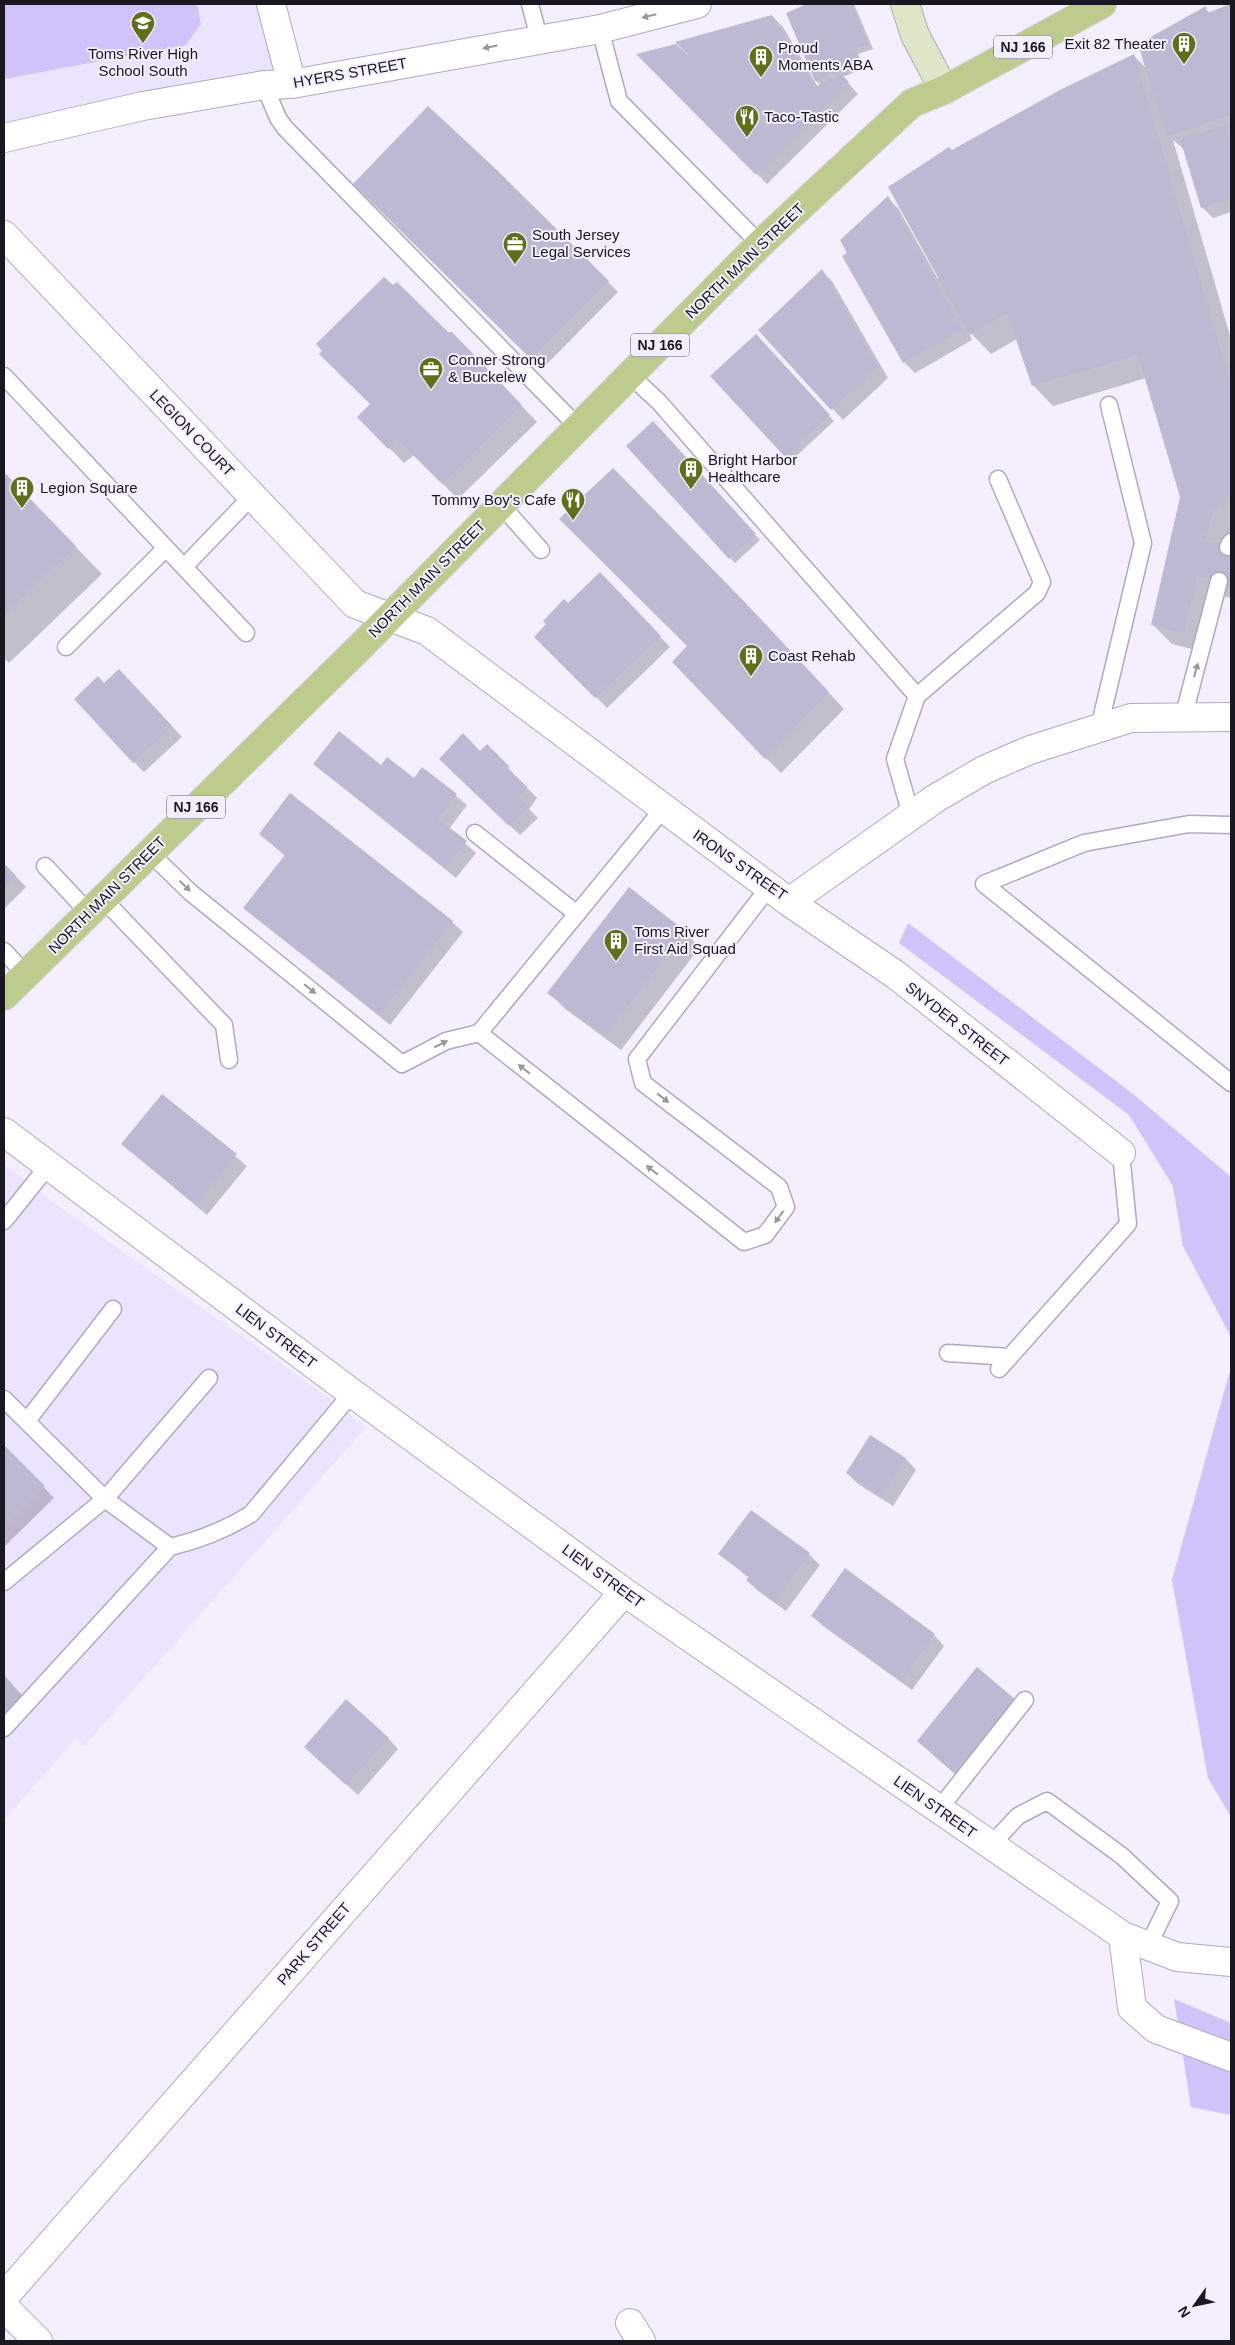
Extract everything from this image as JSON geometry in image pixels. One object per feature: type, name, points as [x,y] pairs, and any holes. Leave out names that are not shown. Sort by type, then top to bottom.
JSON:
[{"type":"main road","points":[[905,4],[915,34],[944,90]]},
{"type":"main road","name":"NORTH MAIN STREET","points":[[4,995],[389,618],[760,244],[912,103],[944,90],[1102,4]]},
{"type":"street","points":[[271,4],[292,84]]},
{"type":"street","name":"HYERS STREET","points":[[4,138],[143,106],[264,86],[292,84],[600,28],[696,4]]},
{"type":"street","name":"LEGION COURT","points":[[4,235],[354,604],[389,618]]},
{"type":"street","name":"IRONS STREET","points":[[389,618],[427,631],[779,895],[984,770],[1030,750],[1131,718],[1231,717]]},
{"type":"street","name":"SNYDER STREET","points":[[779,895],[896,976],[1121,1153]]},
{"type":"street","name":"LIEN STREET","points":[[4,1132],[352,1393],[624,1592],[991,1845],[1136,1941],[1177,1957],[1231,1962]]},
{"type":"street","name":"PARK STREET","points":[[4,2297],[624,1592]]},
{"type":"street","points":[[1136,1941],[1132,2008],[1156,2029],[1231,2057]]},
{"type":"street","points":[[4,2307],[38,2341]]},
{"type":"lane","points":[[530,4],[539,38]]},
{"type":"lane","points":[[600,28],[619,101],[760,244]]},
{"type":"lane","points":[[264,86],[278,118],[285,128],[578,428]]},
{"type":"lane","points":[[630,375],[659,402],[917,696]]},
{"type":"lane","points":[[4,376],[246,633]]},
{"type":"lane","points":[[1099,728],[1143,543],[1109,405]]},
{"type":"lane","points":[[911,815],[895,759],[917,696],[1037,593],[1042,582],[998,479]]},
{"type":"lane","points":[[184,567],[252,496]]},
{"type":"lane","points":[[500,505],[541,550]]},
{"type":"lane","points":[[66,647],[166,548]]},
{"type":"lane","points":[[1183,718],[1219,581]]},
{"type":"lane","points":[[149,852],[190,892],[402,1064],[446,1041],[479,1033],[663,809]]},
{"type":"lane","points":[[1231,825],[1189,824],[1084,843],[984,884],[1231,1083]]},
{"type":"lane","points":[[475,833],[577,914]]},
{"type":"lane","points":[[45,866],[96,906],[224,1026],[230,1060]]},
{"type":"lane","points":[[479,1033],[744,1242],[766,1235],[786,1207],[779,1187],[643,1083],[637,1059],[779,895]]},
{"type":"lane","points":[[4,951],[25,974]]},
{"type":"lane","points":[[948,1353],[1005,1363],[1128,1224],[1121,1153]]},
{"type":"lane","points":[[4,1221],[48,1166]]},
{"type":"lane","points":[[26,1422],[113,1308]]},
{"type":"lane","points":[[4,1582],[105,1499],[209,1378]]},
{"type":"lane","points":[[4,1728],[170,1547],[199,1540],[228,1528],[251,1514],[352,1393]]},
{"type":"lane","points":[[4,1399],[105,1499],[170,1547]]},
{"type":"lane","points":[[939,1809],[1025,1700]]},
{"type":"lane","points":[[991,1845],[1018,1816],[1047,1801],[1122,1856],[1170,1901],[1136,1941]]},
{"type":"shaded area","name":"Toms River High School South","points":[[4,4],[271,4],[292,84],[4,140]]},
{"type":"shaded area","points":[[4,4],[197,4],[201,24],[186,45],[4,79]]},
{"type":"shaded area","points":[[908,923],[1133,1094],[1231,1177],[1231,1337],[1183,1246],[1173,1186],[1129,1115],[899,943]]},
{"type":"shaded area","points":[[4,1164],[47,1198],[325,1395],[366,1427],[84,1746],[76,1738],[4,1820]]},
{"type":"shaded area","points":[[1231,1367],[1231,1817],[1208,1778],[1172,1580]]},
{"type":"shaded area","points":[[1174,1999],[1231,2023],[1231,2115],[1191,2107]]},
{"type":"building","points":[[807,4],[852,4],[869,44],[854,49],[860,62],[815,81],[786,13]]},
{"type":"building","name":"Exit 82 Theater","points":[[1231,4],[1231,115],[1166,136],[1138,44],[1206,6],[1207,13]]},
{"type":"building","name":"Proud Moments ABA","points":[[772,15],[815,87],[841,74],[849,82],[756,175],[636,54],[676,44],[699,65],[675,42]]},
{"type":"building","points":[[1134,54],[1231,386],[1231,495],[1219,503],[1213,512],[1205,541],[1231,547],[1231,584],[1197,576],[1184,633],[1151,625],[1180,497],[1138,355],[1032,386],[1007,313],[970,335],[888,187],[949,147],[952,150],[1060,90]]},
{"type":"building","name":"South Jersey Legal Services","points":[[428,106],[498,171],[609,281],[531,359],[353,184]]},
{"type":"building","points":[[1225,125],[1231,145],[1231,199],[1201,208],[1180,139]]},
{"type":"building","points":[[888,196],[962,329],[903,363],[842,256],[847,253],[840,240]]},
{"type":"building","points":[[822,269],[878,367],[831,410],[758,330]]},
{"type":"building","name":"Conner Strong & Buckelew","points":[[384,277],[393,285],[397,282],[448,332],[452,332],[522,405],[442,484],[398,440],[388,449],[357,417],[370,404],[319,354],[322,351],[316,344]]},
{"type":"building","points":[[756,334],[830,415],[785,457],[710,376]]},
{"type":"building","name":"Bright Harbor Healthcare","points":[[653,421],[756,534],[729,559],[626,446]]},
{"type":"building","points":[[613,468],[739,596],[829,692],[765,759],[672,662],[687,646],[559,519]]},
{"type":"building","name":"Legion Square","points":[[4,472],[76,546],[4,616]]},
{"type":"building","points":[[600,572],[661,636],[595,698],[534,637],[546,624],[543,621],[564,599],[568,603]]},
{"type":"building","points":[[119,669],[172,726],[133,763],[74,699],[98,676],[104,683]]},
{"type":"building","points":[[339,731],[381,765],[387,757],[414,778],[422,767],[457,794],[438,819],[467,841],[445,868],[313,764]]},
{"type":"building","points":[[463,733],[480,751],[487,744],[509,766],[508,769],[527,787],[519,797],[529,807],[509,826],[439,759]]},
{"type":"building","points":[[290,793],[453,921],[379,1015],[243,908],[285,855],[259,834]]},
{"type":"building","points":[[4,863],[16,876],[4,888]]},
{"type":"building","name":"Toms River First Aid Squad","points":[[629,887],[685,931],[605,1036],[547,993]]},
{"type":"building","points":[[162,1094],[237,1154],[196,1205],[121,1144]]},
{"type":"building","points":[[870,1435],[906,1458],[882,1496],[846,1473]]},
{"type":"building","points":[[4,1445],[45,1486],[4,1527]]},
{"type":"building","points":[[751,1510],[810,1553],[775,1602],[746,1580],[749,1577],[718,1554]]},
{"type":"building","points":[[845,1568],[935,1634],[901,1681],[811,1616]]},
{"type":"building","points":[[977,1667],[1016,1700],[955,1774],[917,1741]]},
{"type":"building","points":[[4,1675],[13,1685],[4,1694]]},
{"type":"building","points":[[346,1699],[389,1738],[346,1785],[304,1747]]},
{"type":"place","name":"Toms River High School South","points":[[143,44]]},
{"type":"place","name":"Exit 82 Theater","points":[[1184,65]]},
{"type":"place","name":"Proud Moments ABA","points":[[761,78]]},
{"type":"place","name":"Taco-Tastic","points":[[747,138]]},
{"type":"place","name":"South Jersey Legal Services","points":[[515,265]]},
{"type":"place","name":"Conner Strong & Buckelew","points":[[431,390]]},
{"type":"place","name":"Bright Harbor Healthcare","points":[[691,490]]},
{"type":"place","name":"Legion Square","points":[[22,509]]},
{"type":"place","name":"Tommy Boy's Cafe","points":[[573,521]]},
{"type":"place","name":"Coast Rehab","points":[[751,677]]},
{"type":"place","name":"Toms River First Aid Squad","points":[[616,962]]}]
